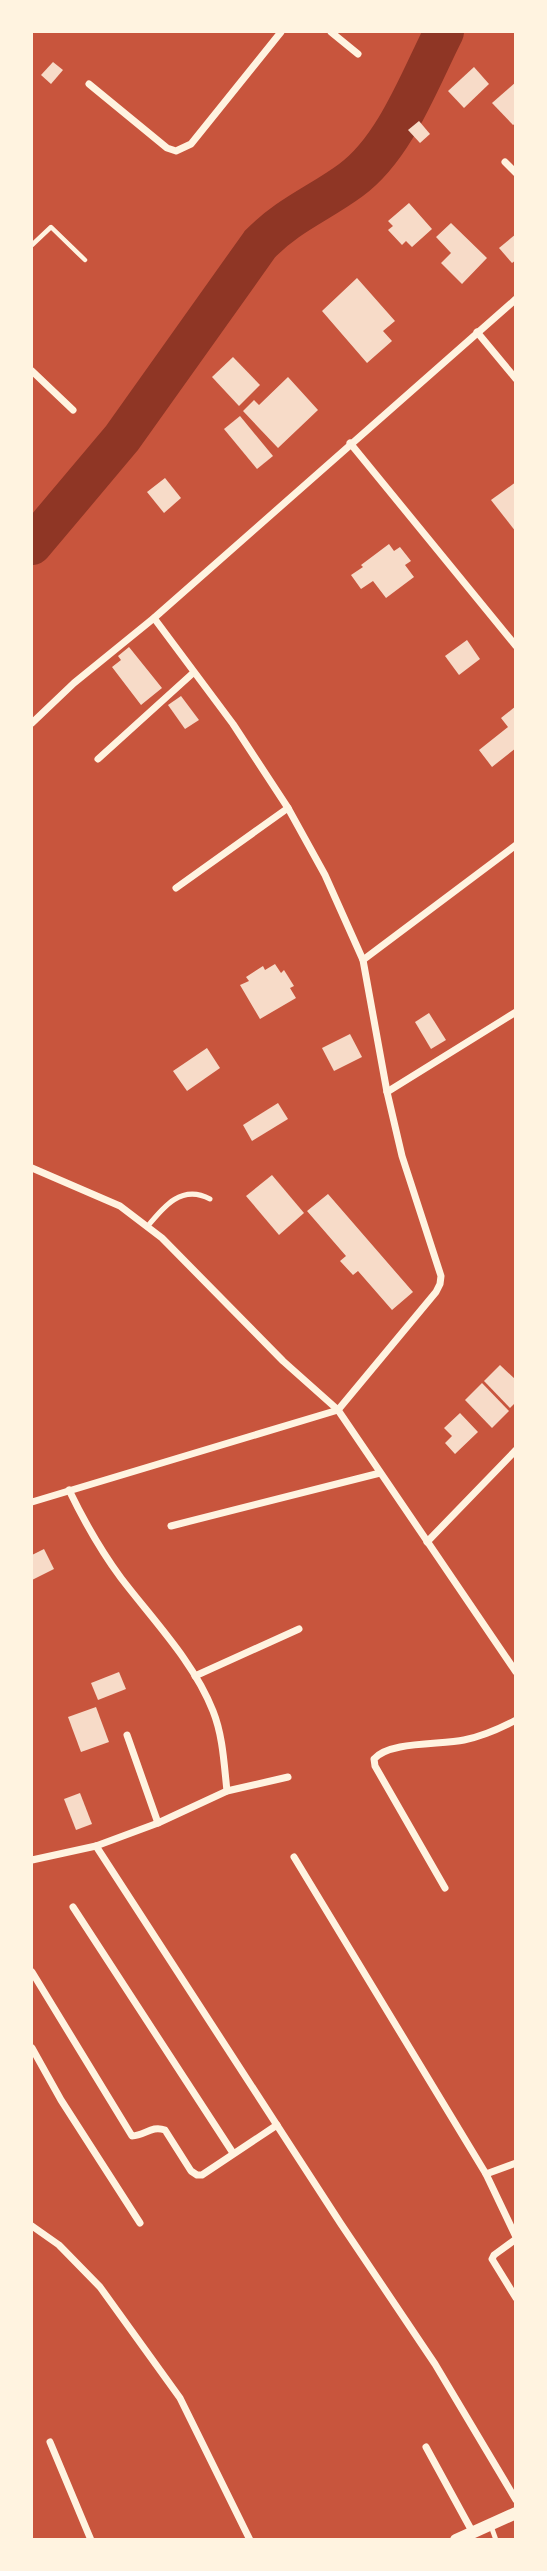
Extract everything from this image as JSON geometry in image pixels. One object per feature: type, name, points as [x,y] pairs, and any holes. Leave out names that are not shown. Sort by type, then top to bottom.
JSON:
[{"type":"street","points":[[89,84],[167,148],[176,151],[191,144],[281,32]]},
{"type":"street","points":[[331,32],[358,54]]},
{"type":"street","points":[[505,162],[516,173]]},
{"type":"street","points":[[32,723],[74,683],[154,618],[349,443],[516,299]]},
{"type":"street","points":[[477,332],[516,379]]},
{"type":"street","points":[[32,371],[73,410]]},
{"type":"street","points":[[349,443],[516,646]]},
{"type":"street","points":[[32,1502],[338,1410],[440,1284],[441,1276],[402,1156],[387,1092],[363,960],[325,875],[288,808],[233,724],[154,618]]},
{"type":"street","points":[[98,759],[193,673]]},
{"type":"street","points":[[176,888],[288,808]]},
{"type":"street","points":[[363,960],[516,845]]},
{"type":"street","points":[[387,1092],[516,1012]]},
{"type":"street","points":[[32,1168],[120,1206],[162,1238],[283,1361],[338,1410],[516,1672]]},
{"type":"street","points":[[427,1542],[516,1450]]},
{"type":"street","points":[[171,1526],[380,1473]]},
{"type":"street","points":[[69,1490],[84,1520],[119,1575],[195,1676],[213,1709],[219,1728],[227,1791]]},
{"type":"street","points":[[195,1676],[299,1629]]},
{"type":"street","points":[[445,1888],[375,1766],[374,1759],[379,1753],[396,1748],[463,1741],[495,1731],[516,1720]]},
{"type":"street","points":[[127,1735],[158,1823]]},
{"type":"street","points":[[32,1860],[96,1846],[158,1823],[227,1791],[288,1777]]},
{"type":"street","points":[[96,1846],[435,2364],[516,2500]]},
{"type":"street","points":[[295,1857],[486,2174],[516,2238],[494,2255],[493,2263],[516,2298]]},
{"type":"street","points":[[73,1907],[233,2153]]},
{"type":"street","points":[[32,1972],[128,2133],[137,2136],[153,2128],[165,2130],[191,2171],[202,2175],[277,2125]]},
{"type":"street","points":[[32,2048],[61,2100],[140,2223]]},
{"type":"street","points":[[486,2174],[516,2163]]},
{"type":"street","points":[[32,2225],[59,2245],[100,2287],[180,2398],[250,2539]]},
{"type":"street","points":[[50,2442],[90,2539]]},
{"type":"street","points":[[426,2447],[472,2533]]},
{"type":"street","points":[[456,2539],[516,2513]]},
{"type":"lane","points":[[147,1227],[176,1197],[186,1194],[202,1195],[210,1199]]},
{"type":"lane","points":[[490,2524],[496,2539]]},
{"type":"path","points":[[32,245],[51,227],[85,260]]},
{"type":"building","points":[[53,62],[63,70],[51,84],[41,75]]},
{"type":"building","points":[[474,67],[489,84],[464,108],[448,91]]},
{"type":"building","points":[[516,82],[516,123],[513,125],[492,103]]},
{"type":"building","points":[[419,121],[430,134],[420,143],[408,130]]},
{"type":"building","points":[[409,203],[432,229],[412,247],[406,241],[402,245],[388,230],[393,226],[388,221]]},
{"type":"building","points":[[451,223],[487,258],[462,284],[441,263],[451,253],[436,237]]},
{"type":"building","points":[[516,234],[516,260],[512,263],[499,248]]},
{"type":"building","points":[[357,278],[395,321],[383,331],[392,341],[367,363],[322,311]]},
{"type":"building","points":[[233,357],[260,385],[239,406],[212,377]]},
{"type":"building","points":[[288,377],[318,410],[278,448],[243,411],[254,400],[259,405]]},
{"type":"building","points":[[240,416],[273,456],[257,469],[224,429]]},
{"type":"building","points":[[165,478],[181,498],[164,513],[147,492]]},
{"type":"building","points":[[516,482],[516,532],[491,500]]},
{"type":"building","points":[[389,544],[394,551],[400,547],[411,561],[405,565],[414,577],[386,598],[373,581],[361,589],[351,575]]},
{"type":"building","points":[[467,640],[480,659],[459,675],[445,656]]},
{"type":"building","points":[[129,647],[162,688],[141,705],[112,667],[121,660],[118,656]]},
{"type":"building","points":[[181,696],[199,720],[185,729],[168,705]]},
{"type":"building","points":[[516,706],[516,748],[492,767],[479,750],[508,727],[501,718]]},
{"type":"building","points":[[275,964],[281,973],[284,970],[294,986],[290,988],[296,998],[260,1019],[240,985],[249,981],[246,977],[263,966],[265,970]]},
{"type":"building","points":[[429,1013],[446,1040],[431,1049],[415,1022]]},
{"type":"building","points":[[350,1034],[362,1057],[334,1071],[322,1048]]},
{"type":"building","points":[[207,1048],[220,1068],[187,1091],[173,1071]]},
{"type":"building","points":[[278,1103],[288,1119],[252,1141],[243,1125]]},
{"type":"building","points":[[272,1175],[304,1213],[279,1235],[246,1196]]},
{"type":"building","points":[[328,1194],[413,1292],[392,1310],[358,1271],[353,1275],[340,1261],[346,1256],[307,1211]]},
{"type":"building","points":[[500,1365],[516,1380],[516,1402],[510,1408],[484,1381]]},
{"type":"building","points":[[482,1383],[509,1411],[492,1428],[465,1400]]},
{"type":"building","points":[[460,1413],[478,1432],[455,1454],[445,1443],[452,1436],[444,1428]]},
{"type":"building","points":[[44,1549],[54,1569],[32,1580],[32,1555]]},
{"type":"building","points":[[119,1672],[126,1689],[98,1700],[91,1683]]},
{"type":"building","points":[[96,1707],[109,1742],[81,1752],[68,1717]]},
{"type":"building","points":[[80,1793],[92,1824],[76,1830],[64,1799]]},
{"type":"waterway","points":[[32,545],[122,438],[260,244],[293,217],[351,180],[381,150],[405,112],[444,32]]}]
